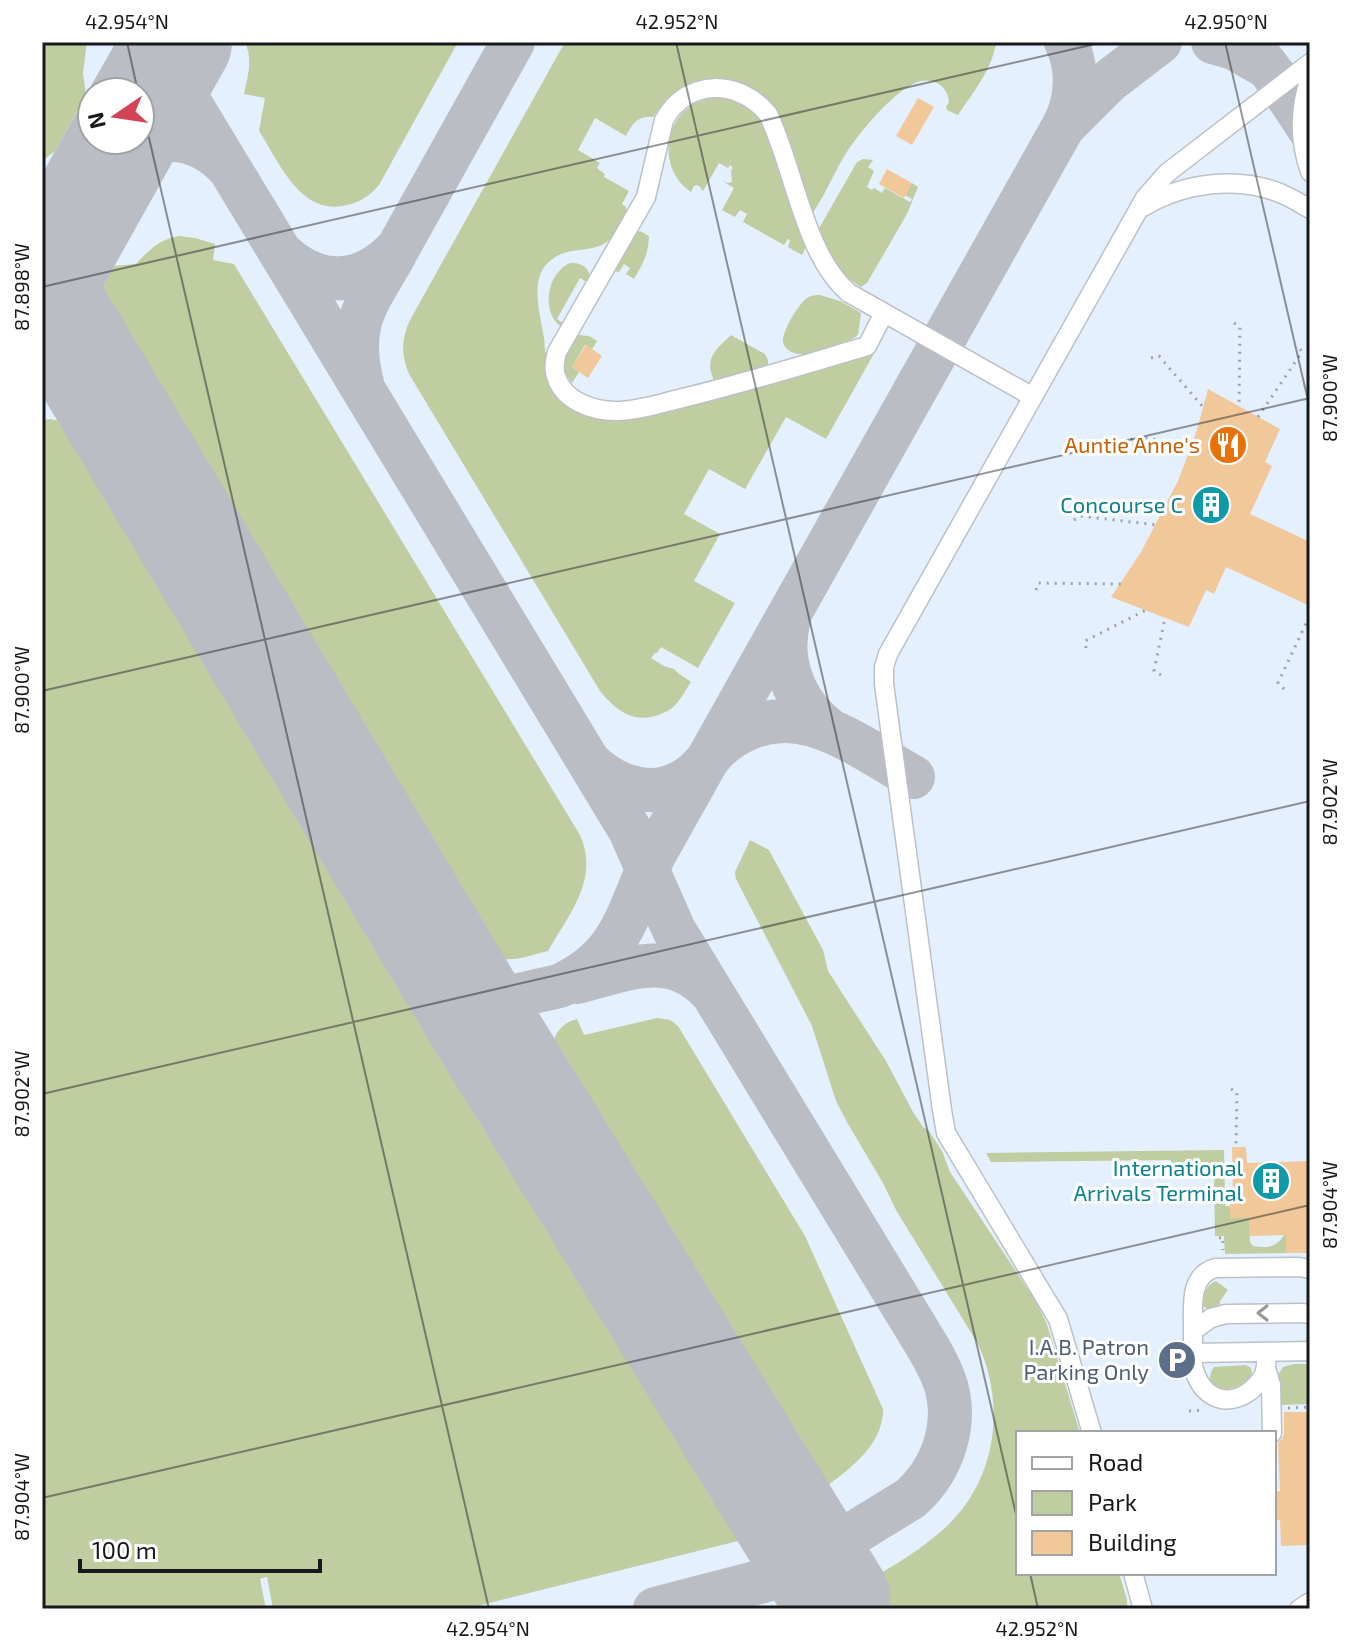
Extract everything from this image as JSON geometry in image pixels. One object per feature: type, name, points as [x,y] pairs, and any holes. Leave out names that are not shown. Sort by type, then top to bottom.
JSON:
[{"type":"lane","points":[[1091,1431],[1058,1319],[946,1133],[883,674],[888,654],[1145,198],[1167,173],[1310,63]]},
{"type":"lane","points":[[1310,78],[1304,96],[1301,125],[1310,172]]},
{"type":"lane","points":[[884,313],[867,346],[717,390],[633,410],[614,411],[586,406],[567,394],[555,375],[557,352],[646,197],[664,120],[682,99],[703,89],[721,88],[742,92],[759,103],[768,114],[813,240],[830,274],[849,293],[1033,397]]},
{"type":"lane","points":[[1137,211],[1186,189],[1235,183],[1280,193],[1310,209]]},
{"type":"lane","points":[[1266,1360],[1260,1381],[1248,1393],[1232,1399],[1220,1399],[1206,1391],[1193,1366],[1193,1296],[1198,1282],[1210,1269],[1310,1269]]},
{"type":"lane","points":[[1193,1331],[1211,1318],[1226,1314],[1310,1314]]},
{"type":"lane","points":[[1193,1353],[1266,1360],[1310,1351]]},
{"type":"lane","points":[[1266,1360],[1271,1385],[1272,1431]]},
{"type":"lane","points":[[1134,1575],[1143,1609]]},
{"type":"lane","points":[[1299,1609],[1310,1602]]},
{"type":"path","points":[[1234,323],[1240,327],[1239,407]]},
{"type":"path","points":[[1258,417],[1302,352],[1298,346]]},
{"type":"path","points":[[1151,358],[1159,356],[1203,407]]},
{"type":"path","points":[[1131,440],[1136,436],[1191,446]]},
{"type":"path","points":[[1074,520],[1080,516],[1157,525]]},
{"type":"path","points":[[1036,590],[1038,583],[1121,584]]},
{"type":"path","points":[[1086,648],[1085,641],[1146,610]]},
{"type":"path","points":[[1284,689],[1278,683],[1310,615]]},
{"type":"path","points":[[1161,675],[1154,671],[1165,618]]},
{"type":"path","points":[[1231,1089],[1237,1092],[1236,1147]]},
{"type":"shaded area","points":[[42,42],[1310,42],[1310,1609],[42,1609]]},
{"type":"green space","points":[[42,42],[87,42],[83,76],[76,76],[76,113],[55,151],[42,161]]},
{"type":"green space","points":[[245,42],[458,42],[379,185],[363,199],[342,206],[327,206],[302,193],[292,182],[259,131],[265,98],[244,94],[249,61]]},
{"type":"green space","points":[[565,42],[996,42],[987,71],[958,115],[947,110],[949,102],[944,88],[930,81],[911,85],[890,101],[850,148],[812,214],[771,105],[740,84],[725,80],[694,83],[665,102],[653,117],[636,121],[626,136],[595,118],[578,150],[600,163],[597,168],[605,174],[604,177],[629,191],[622,204],[626,207],[627,216],[616,237],[597,247],[558,256],[543,268],[539,277],[538,298],[545,352],[579,410],[718,396],[876,350],[826,439],[786,417],[745,489],[709,469],[684,514],[720,534],[694,581],[735,603],[698,668],[661,647],[651,658],[674,669],[691,682],[672,708],[646,718],[624,712],[600,691],[409,374],[403,354],[410,320]]},
{"type":"green space","points":[[718,97],[746,106],[766,128],[807,245],[802,255],[788,247],[790,240],[784,245],[743,222],[747,214],[740,210],[735,217],[722,210],[734,188],[722,181],[732,182],[733,168],[730,165],[728,168],[719,163],[703,191],[698,185],[691,192],[674,174],[668,151],[673,127],[691,106]]},
{"type":"green space","points":[[873,160],[868,167],[874,171],[867,187],[872,190],[874,188],[882,193],[885,188],[910,202],[912,199],[905,195],[912,183],[918,187],[907,214],[867,283],[861,287],[839,269],[818,230],[857,162]]},
{"type":"green space","points":[[640,231],[649,236],[645,258],[634,279],[626,274],[630,268],[624,264],[619,272],[611,268],[630,236]]},
{"type":"green space","points":[[179,236],[215,244],[213,260],[234,264],[580,835],[585,851],[584,881],[573,910],[548,951],[507,959],[491,956],[484,951],[100,321],[99,299],[114,266],[136,264],[155,246]]},
{"type":"green space","points":[[570,263],[584,266],[590,279],[585,281],[580,278],[557,319],[563,323],[560,326],[550,311],[549,293],[556,275]]},
{"type":"green space","points":[[820,295],[840,301],[861,313],[858,335],[839,347],[823,352],[791,352],[783,342],[788,325],[804,301],[810,296]]},
{"type":"green space","points":[[578,335],[597,341],[592,349],[585,345],[572,367],[579,372],[572,383],[565,372],[564,361],[571,338]]},
{"type":"green space","points":[[731,335],[765,354],[768,368],[715,383],[710,368],[712,356]]},
{"type":"green space","points":[[42,420],[65,422],[82,434],[737,1508],[743,1524],[742,1540],[465,1609],[273,1609],[267,1577],[260,1579],[266,1609],[42,1609]]},
{"type":"green space","points":[[750,840],[769,850],[823,950],[828,971],[886,1061],[913,1112],[942,1151],[950,1172],[1035,1300],[1047,1324],[1079,1431],[1016,1431],[1016,1575],[1120,1575],[1127,1609],[818,1609],[910,1555],[957,1515],[973,1494],[984,1471],[994,1421],[992,1395],[978,1344],[896,1210],[836,1101],[812,1026],[735,872]]},
{"type":"green space","points":[[657,1018],[670,1020],[678,1026],[805,1236],[883,1409],[882,1423],[869,1448],[849,1469],[815,1494],[553,1066],[555,1036],[570,1022],[577,1019],[584,1035]]},
{"type":"green space","points":[[1224,1150],[1225,1206],[1230,1206],[1230,1218],[1249,1218],[1250,1242],[1253,1246],[1271,1246],[1286,1235],[1286,1253],[1225,1254],[1224,1236],[1215,1236],[1214,1167],[1171,1168],[1171,1160],[991,1162],[986,1153]]},
{"type":"green space","points":[[1216,1281],[1228,1290],[1220,1304],[1209,1310],[1203,1306],[1204,1294],[1209,1285]]},
{"type":"green space","points":[[1310,1364],[1310,1404],[1280,1405],[1276,1378],[1283,1367]]},
{"type":"green space","points":[[1246,1365],[1251,1368],[1252,1374],[1237,1387],[1221,1388],[1211,1381],[1214,1367]]},
{"type":"building","points":[[918,98],[934,107],[912,145],[896,136]]},
{"type":"building","points":[[887,169],[912,183],[904,198],[879,184]]},
{"type":"building","points":[[586,345],[602,356],[588,378],[572,367]]},
{"type":"building","name":"Concourse C","points":[[1208,389],[1280,429],[1265,462],[1272,466],[1250,514],[1310,542],[1310,606],[1226,567],[1214,594],[1206,590],[1189,627],[1111,597],[1141,552],[1178,481]]},
{"type":"building","name":"International Arrivals Terminal","points":[[1232,1147],[1246,1147],[1247,1163],[1310,1161],[1310,1253],[1286,1253],[1286,1235],[1249,1236],[1249,1218],[1230,1218],[1230,1199],[1233,1199]]},
{"type":"building","points":[[1284,1412],[1310,1412],[1310,1545],[1281,1546],[1280,1520],[1276,1520],[1276,1492],[1280,1491],[1278,1443],[1284,1434]]},
{"type":"taxiway","points":[[149,42],[153,58],[151,76]]},
{"type":"taxiway","points":[[153,42],[630,830],[674,930],[929,1349],[943,1377],[950,1410],[946,1442],[932,1472],[911,1498],[786,1575],[655,1609]]},
{"type":"taxiway","points":[[281,253],[310,273],[325,277],[356,276],[384,261],[398,248],[513,42]]},
{"type":"taxiway","points":[[1063,127],[1075,85],[1073,63],[1066,42]]},
{"type":"taxiway","points":[[559,986],[597,961],[620,931],[654,855],[1063,127],[1109,81],[1160,42]]},
{"type":"taxiway","points":[[1213,42],[1234,48],[1267,67]]},
{"type":"taxiway","points":[[1252,42],[1310,130]]},
{"type":"taxiway","points":[[52,266],[62,257],[111,171],[141,146],[169,140],[187,142],[210,151],[229,168]]},
{"type":"taxiway","points":[[362,383],[358,362],[358,329],[368,301],[395,254]]},
{"type":"taxiway","points":[[789,618],[786,649],[791,679],[806,706],[828,729]]},
{"type":"taxiway","points":[[590,763],[626,786],[652,790],[665,788],[691,776],[724,743],[739,733],[756,725],[784,721],[801,722],[834,733],[913,777]]},
{"type":"taxiway","points":[[577,982],[630,968],[663,966],[695,978],[710,991]]},
{"type":"taxiway","points":[[471,1006],[559,986],[584,975]]},
{"type":"runway","points":[[156,81],[178,42]]},
{"type":"runway","points":[[42,285],[114,156]]},
{"type":"runway","points":[[42,290],[471,1006],[836,1598]]},
{"type":"place","name":"Auntie Anne's","points":[[1228,445]]},
{"type":"place","name":"Concourse C","points":[[1211,505]]},
{"type":"place","name":"International Arrivals Terminal","points":[[1271,1181]]},
{"type":"place","name":"I.A.B. Patron Parking Only","points":[[1177,1360]]}]
